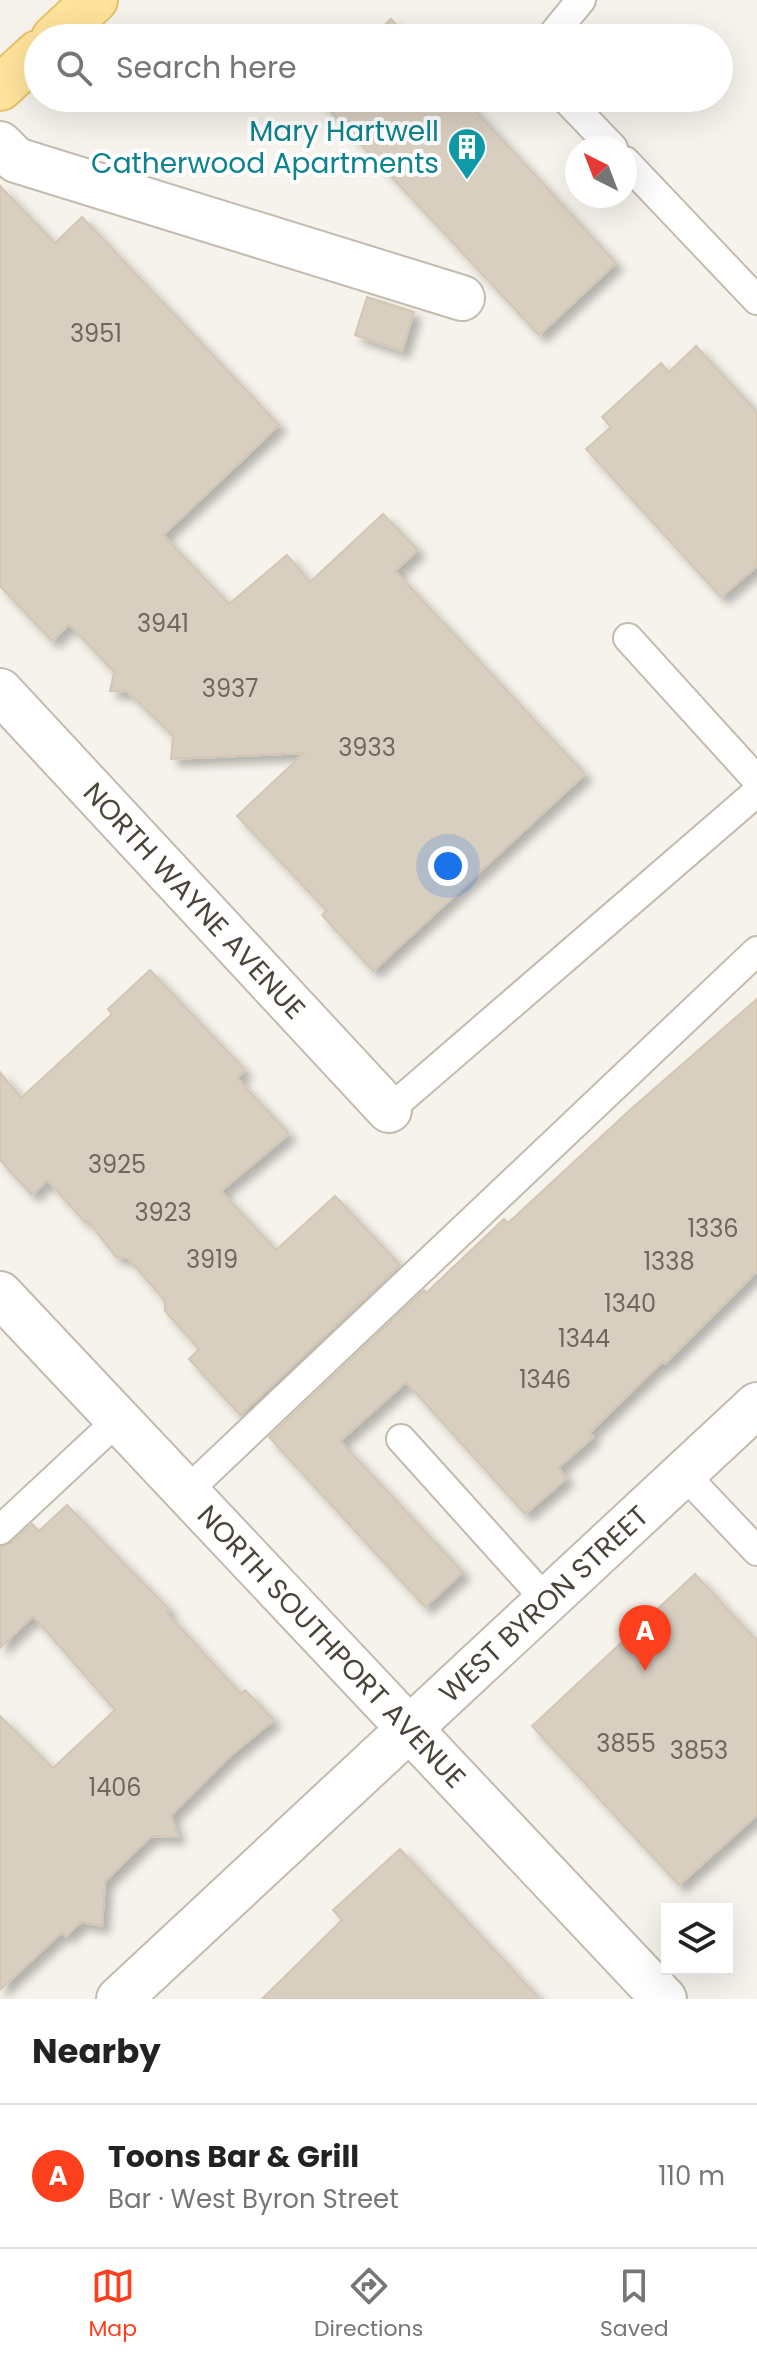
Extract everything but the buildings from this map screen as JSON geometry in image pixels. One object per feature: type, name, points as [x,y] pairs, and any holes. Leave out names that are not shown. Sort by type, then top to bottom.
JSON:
[{"type":"main road","points":[[69,24],[95,0]]},
{"type":"main road","points":[[0,88],[24,66]]},
{"type":"street","points":[[0,144],[16,160],[462,298]]},
{"type":"street","name":"NORTH WAYNE AVENUE","points":[[0,691],[389,1110]]},
{"type":"street","name":"NORTH SOUTHPORT AVENUE","points":[[0,1294],[664,1999]]},
{"type":"street","name":"WEST BYRON STREET","points":[[119,1999],[757,1405]]},
{"type":"lane","points":[[561,24],[581,0]]},
{"type":"lane","points":[[578,112],[601,136]]},
{"type":"lane","points":[[637,174],[757,300]]},
{"type":"lane","points":[[628,638],[757,780]]},
{"type":"lane","points":[[389,1110],[757,792]]},
{"type":"lane","points":[[186,1492],[757,951]]},
{"type":"lane","points":[[0,1530],[118,1420]]},
{"type":"lane","points":[[401,1439],[546,1600]]},
{"type":"lane","points":[[683,1473],[757,1551]]},
{"type":"place","name":"Mary Hartwell Catherwood Apartments","points":[[467,181]]},
{"type":"place","name":"Toons Bar & Grill","points":[[645,1671]]}]
